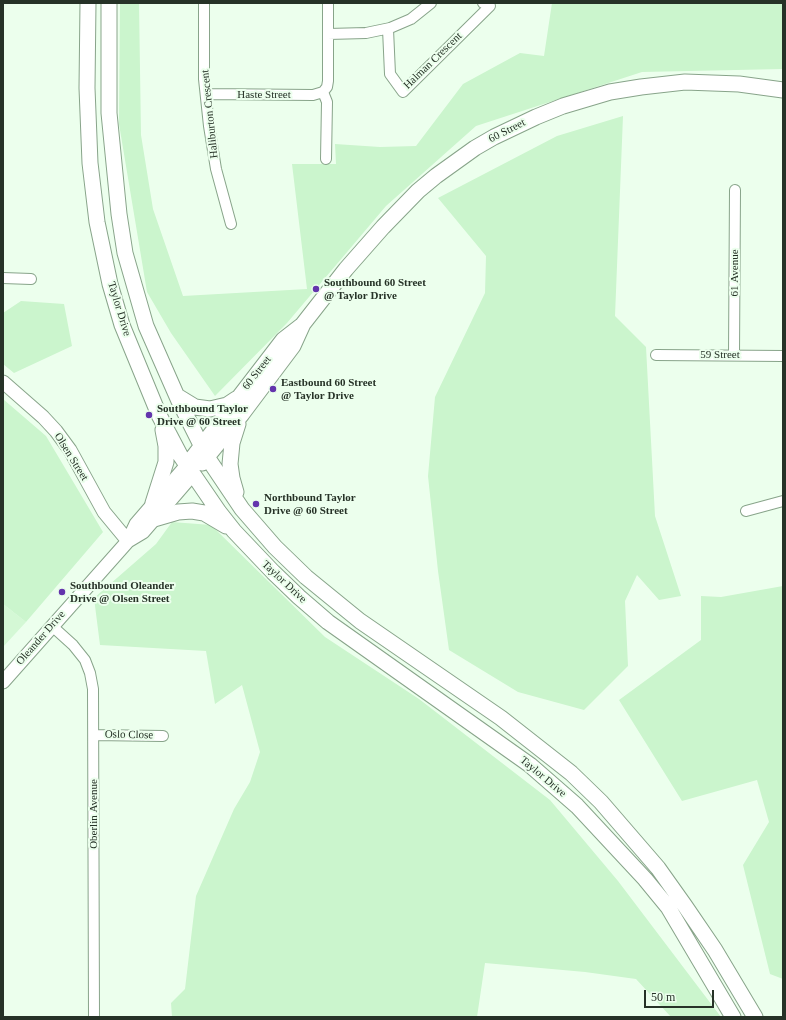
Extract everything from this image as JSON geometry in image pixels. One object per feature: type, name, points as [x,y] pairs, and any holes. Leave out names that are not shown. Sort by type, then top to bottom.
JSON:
[{"type":"main road","name":"Taylor Drive","points":[[88,3],[87,88],[90,163],[97,222],[110,284],[122,325],[159,415],[190,469],[234,530],[273,572],[328,622],[530,765],[577,806],[645,879],[668,907],[733,1017]]},
{"type":"main road","name":"Taylor Drive","points":[[109,3],[109,114],[119,214],[125,253],[146,326],[176,396],[204,452],[242,509],[275,546],[306,577],[360,621],[500,718],[571,773],[601,802],[658,868],[715,950],[755,1017]]},
{"type":"main road","name":"60 Street","points":[[204,452],[242,414],[293,346],[304,324],[346,269],[383,226],[418,191],[457,160],[514,126],[563,106],[585,99],[641,87],[685,82],[713,83],[783,90]]},
{"type":"main road","name":"60 Street","points":[[204,452],[239,398],[283,340],[304,324]]},
{"type":"main road","points":[[176,396],[195,407],[210,409],[227,405],[239,398]]},
{"type":"main road","points":[[242,414],[232,443],[230,464],[232,478],[242,509]]},
{"type":"main road","points":[[153,503],[164,471],[166,454],[159,415]]},
{"type":"main road","points":[[190,469],[204,452]]},
{"type":"main road","points":[[154,519],[178,512],[198,512],[211,517],[234,530]]},
{"type":"street","name":"Haliburton Crescent","points":[[204,3],[204,65],[212,148],[231,224]]},
{"type":"street","points":[[326,159],[327,102],[323,92],[327,87],[328,81],[328,3]]},
{"type":"street","points":[[328,34],[366,33],[388,29],[411,19],[431,3]]},
{"type":"street","name":"Halman Crescent","points":[[388,29],[390,74],[403,92],[490,6],[483,3]]},
{"type":"street","name":"Haste Street","points":[[206,94],[313,95],[323,92]]},
{"type":"street","name":"61 Avenue","points":[[734,355],[735,190]]},
{"type":"street","points":[[3,278],[31,279]]},
{"type":"street","name":"59 Street","points":[[656,355],[783,356]]},
{"type":"street","name":"Olsen Street","points":[[3,382],[43,417],[56,431],[70,450],[104,512],[128,541]]},
{"type":"street","name":"Oleander Drive","points":[[128,541],[144,532],[190,469]]},
{"type":"street","name":"Oleander Drive","points":[[3,682],[128,541],[136,524],[153,503],[190,469]]},
{"type":"street","points":[[746,511],[783,501]]},
{"type":"street","name":"Oberlin Avenue","points":[[52,626],[80,653],[90,673],[94,689],[94,1017]]},
{"type":"street","name":"Oslo Close","points":[[94,735],[164,736]]},
{"type":"shaded area","points":[[120,3],[139,3],[141,135],[153,209],[183,296],[307,289],[292,164],[336,164],[335,144],[380,147],[416,146],[463,84],[520,53],[544,56],[552,3],[783,3],[783,69],[642,72],[476,126],[386,206],[287,323],[215,396],[171,333],[147,292],[119,124]]},
{"type":"shaded area","points":[[623,116],[615,316],[646,347],[655,516],[681,596],[659,600],[637,575],[625,601],[628,666],[584,710],[518,692],[449,650],[438,571],[428,476],[435,397],[485,293],[486,256],[438,198],[557,136]]},
{"type":"shaded area","points":[[21,301],[64,304],[72,346],[14,373],[3,364],[3,313]]},
{"type":"shaded area","points":[[3,399],[46,436],[103,532],[26,622],[3,604]]},
{"type":"shaded area","points":[[172,522],[211,525],[325,637],[419,699],[550,800],[618,881],[721,1017],[671,1017],[636,979],[585,972],[485,963],[477,1017],[172,1017],[171,1003],[185,989],[196,896],[234,809],[250,782],[260,752],[242,685],[215,704],[206,651],[100,645],[94,598],[156,544]]},
{"type":"shaded area","points":[[783,586],[783,979],[770,974],[743,865],[769,822],[757,780],[682,801],[619,700],[701,640],[701,596],[721,597]]},
{"type":"shaded area","points":[[3,604],[26,622],[3,647]]},
{"type":"place","name":"Southbound 60 Street @ Taylor Drive","points":[[316,289]]},
{"type":"place","name":"Eastbound 60 Street @ Taylor Drive","points":[[273,389]]},
{"type":"place","name":"Southbound Taylor Drive @ 60 Street","points":[[149,415]]},
{"type":"place","name":"Northbound Taylor Drive @ 60 Street","points":[[256,504]]},
{"type":"place","name":"Southbound Oleander Drive @ Olsen Street","points":[[62,592]]}]
